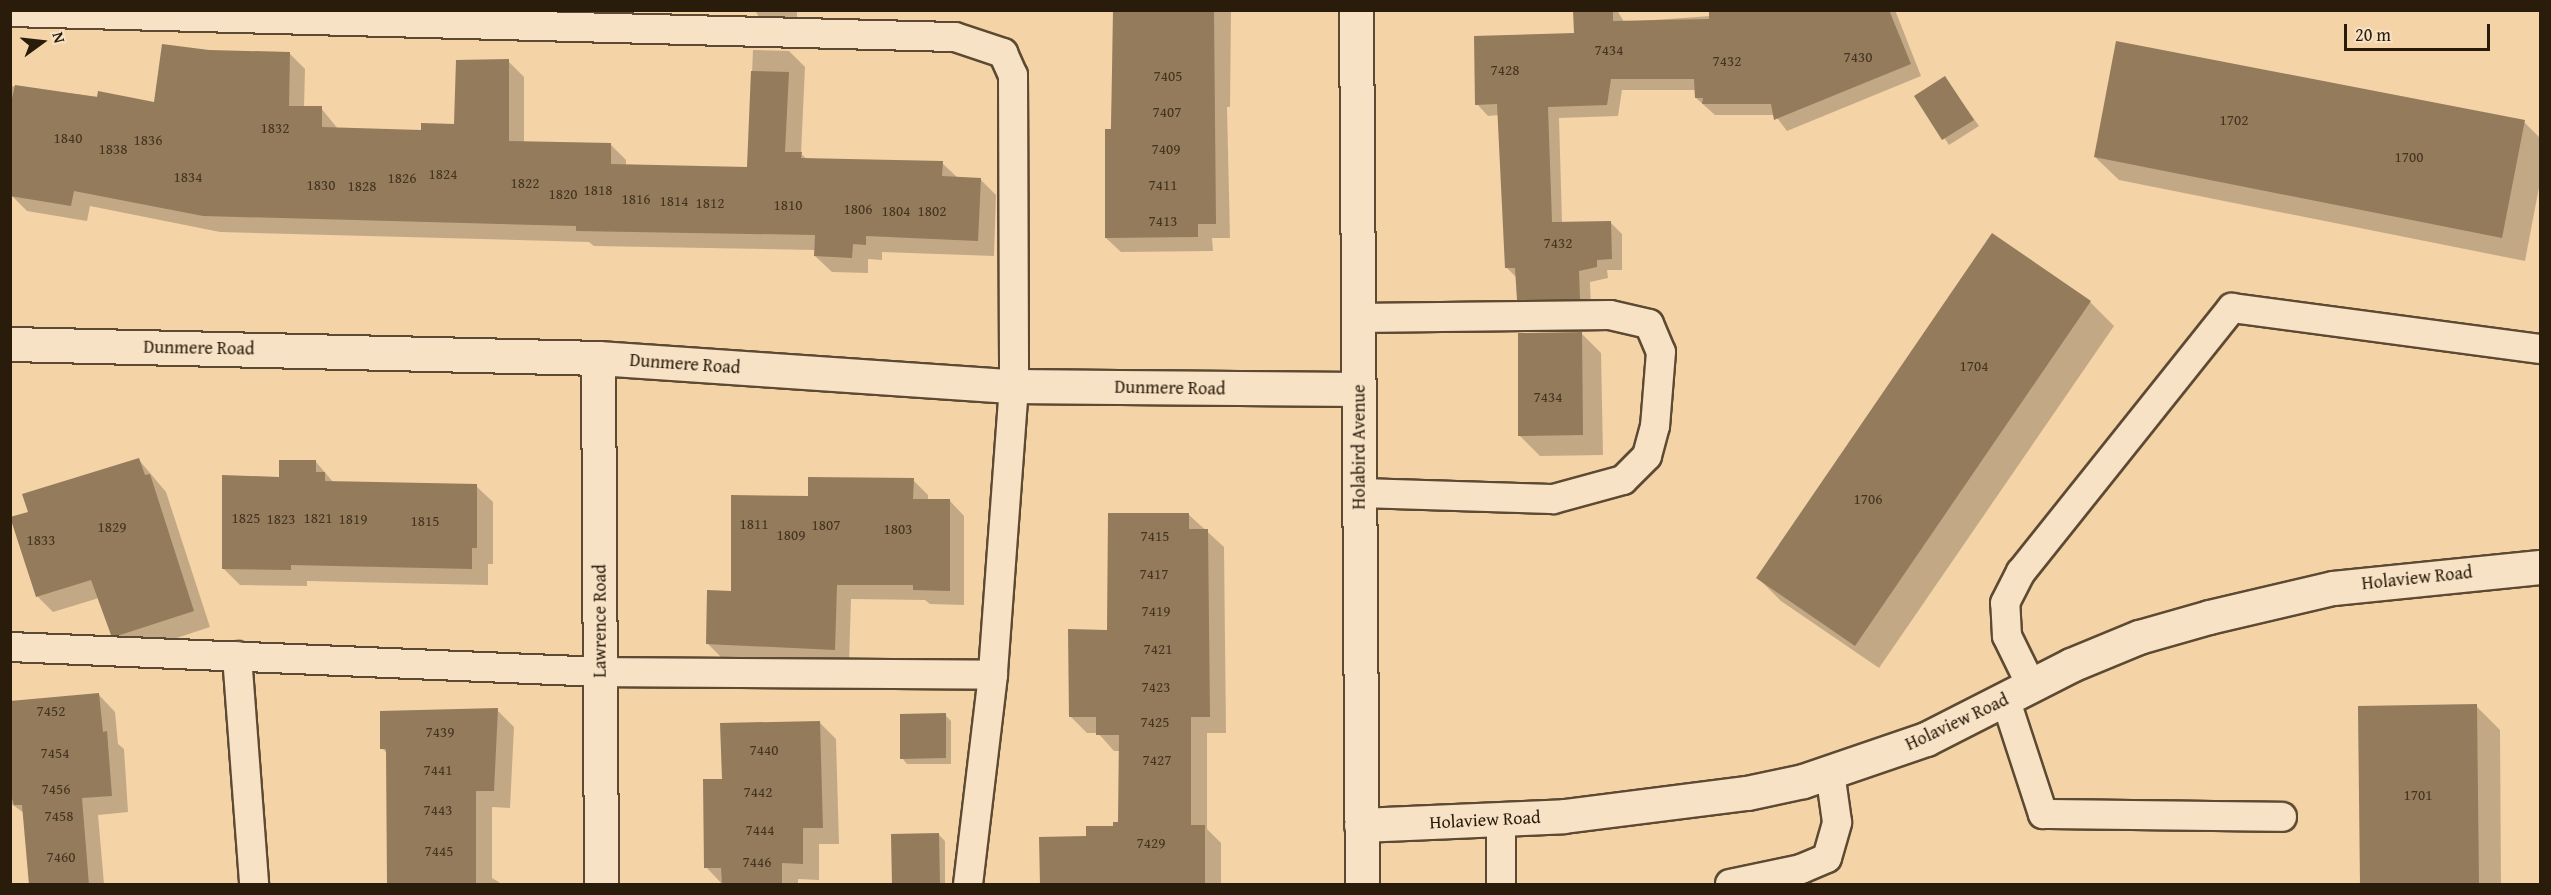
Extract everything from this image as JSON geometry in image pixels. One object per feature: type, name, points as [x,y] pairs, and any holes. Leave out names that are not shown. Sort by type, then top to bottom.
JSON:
[{"type":"street","name":"Holabird Avenue","points":[[1356,10],[1362,885]]},
{"type":"street","name":"Dunmere Road","points":[[10,344],[598,358],[1014,386],[1358,389]]},
{"type":"street","name":"Lawrence Road","points":[[598,358],[601,885]]},
{"type":"street","name":"Holaview Road","points":[[1361,825],[1501,820],[1695,801],[1758,791],[1830,772],[1926,739],[2019,694],[2071,665],[2139,637],[2278,599],[2393,579],[2541,567]]},
{"type":"lane","points":[[10,12],[955,37],[1003,53],[1012,75],[1014,386],[993,675],[968,885]]},
{"type":"lane","points":[[2282,817],[2043,814],[2007,636],[2005,603],[2021,572],[2232,308],[2541,349]]},
{"type":"lane","points":[[1358,318],[1610,315],[1649,324],[1661,352],[1655,426],[1647,456],[1623,480],[1552,499],[1359,493]]},
{"type":"lane","points":[[10,647],[601,672],[993,675]]},
{"type":"lane","points":[[237,656],[254,885]]},
{"type":"lane","points":[[1730,885],[1801,869],[1827,858],[1837,822],[1830,772]]},
{"type":"lane","points":[[1501,820],[1501,885]]},
{"type":"building","points":[[1113,10],[1214,10],[1216,224],[1198,224],[1198,237],[1105,238],[1105,129],[1111,129]]},
{"type":"building","points":[[1573,10],[1613,10],[1613,21],[1709,19],[1709,10],[1889,10],[1911,64],[1774,120],[1771,104],[1702,104],[1703,98],[1695,98],[1694,79],[1611,79],[1607,105],[1548,107],[1552,222],[1611,221],[1612,259],[1597,260],[1597,267],[1579,271],[1580,299],[1517,300],[1515,268],[1505,268],[1497,104],[1475,105],[1474,36],[1574,33]]},
{"type":"building","points":[[2116,41],[2525,120],[2502,238],[2094,157]]},
{"type":"building","points":[[162,44],[209,50],[290,52],[289,106],[322,106],[322,127],[421,130],[421,123],[454,124],[456,60],[509,59],[509,141],[611,143],[611,164],[747,167],[751,71],[789,72],[785,152],[802,152],[801,158],[943,161],[942,176],[981,178],[978,241],[866,236],[866,245],[853,244],[852,258],[814,256],[815,235],[576,231],[576,226],[203,216],[74,191],[71,206],[10,196],[10,107],[15,85],[97,97],[98,91],[154,102]]},
{"type":"building","points":[[1945,76],[1974,120],[1942,140],[1914,96]]},
{"type":"building","points":[[1992,233],[2091,301],[1855,646],[1756,578]]},
{"type":"building","points":[[1582,332],[1583,435],[1518,436],[1518,333]]},
{"type":"building","points":[[139,458],[145,475],[150,474],[194,611],[120,635],[111,635],[91,580],[36,597],[10,517],[28,512],[22,494]]},
{"type":"building","points":[[279,460],[316,460],[316,472],[325,472],[325,481],[477,484],[477,548],[472,548],[472,569],[291,565],[291,570],[222,569],[222,475],[279,477]]},
{"type":"building","points":[[808,477],[914,478],[913,499],[950,499],[950,591],[913,590],[913,585],[837,585],[835,650],[706,644],[707,590],[731,591],[731,495],[808,496]]},
{"type":"building","points":[[1108,513],[1189,513],[1189,529],[1208,529],[1210,717],[1191,717],[1191,825],[1205,825],[1205,885],[1040,885],[1039,837],[1086,836],[1086,826],[1113,826],[1113,822],[1118,822],[1119,735],[1096,735],[1096,717],[1069,717],[1068,629],[1107,630]]},
{"type":"building","points":[[99,693],[103,732],[107,731],[112,796],[82,798],[89,885],[29,885],[22,805],[14,805],[10,792],[10,701]]},
{"type":"building","points":[[2477,704],[2479,885],[2360,885],[2358,706]]},
{"type":"building","points":[[498,708],[494,791],[476,791],[476,885],[387,885],[386,749],[380,749],[380,711]]},
{"type":"building","points":[[946,713],[946,758],[900,759],[900,714]]},
{"type":"building","points":[[820,721],[823,828],[803,828],[803,864],[782,863],[782,885],[722,885],[721,868],[704,868],[703,779],[722,779],[720,723]]},
{"type":"building","points":[[939,833],[940,885],[892,885],[891,834]]}]
